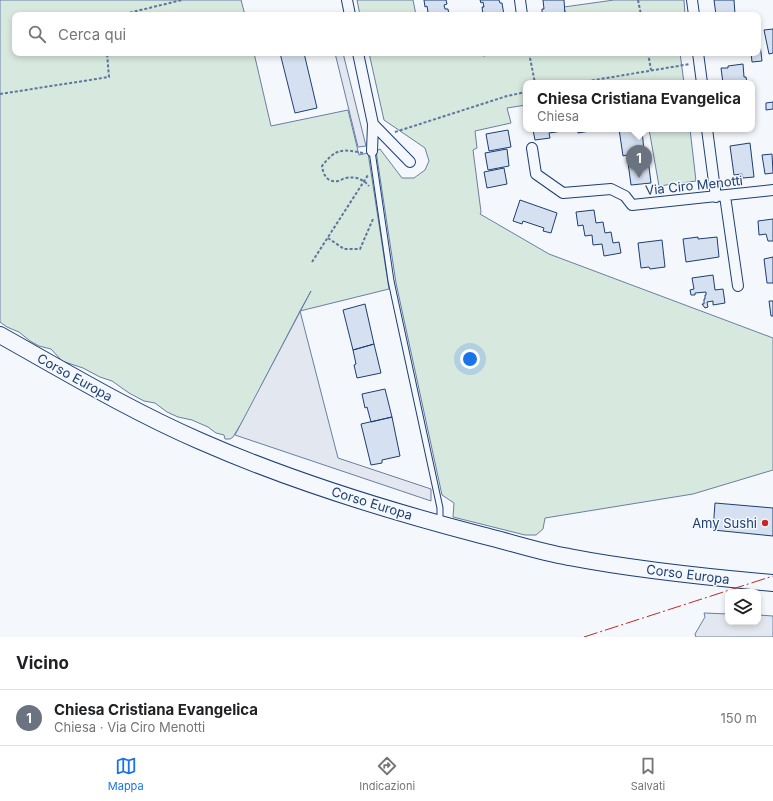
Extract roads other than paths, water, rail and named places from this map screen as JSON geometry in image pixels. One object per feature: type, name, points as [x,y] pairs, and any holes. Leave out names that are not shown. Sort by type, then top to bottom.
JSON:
[{"type":"main road","name":"Corso Europa","points":[[0,335],[114,399],[199,441],[279,473],[372,504],[440,524],[568,557],[690,575],[773,583]]},
{"type":"street","points":[[347,0],[349,12]]},
{"type":"street","points":[[520,0],[522,12]]},
{"type":"street","points":[[692,0],[694,12]]},
{"type":"street","points":[[359,56],[373,124],[372,151]]},
{"type":"street","points":[[699,58],[702,80]]},
{"type":"street","points":[[373,124],[410,162]]},
{"type":"street","points":[[708,132],[738,286]]},
{"type":"street","name":"Via Ciro Menotti","points":[[532,148],[536,174],[563,193],[611,189],[625,196],[632,205],[773,190]]},
{"type":"lane","points":[[372,151],[391,281],[440,508],[440,524]]},
{"type":"place","name":"Chiesa Cristiana Evangelica","points":[[639,178]]},
{"type":"place","name":"Amy Sushi","points":[[765,523]]}]
